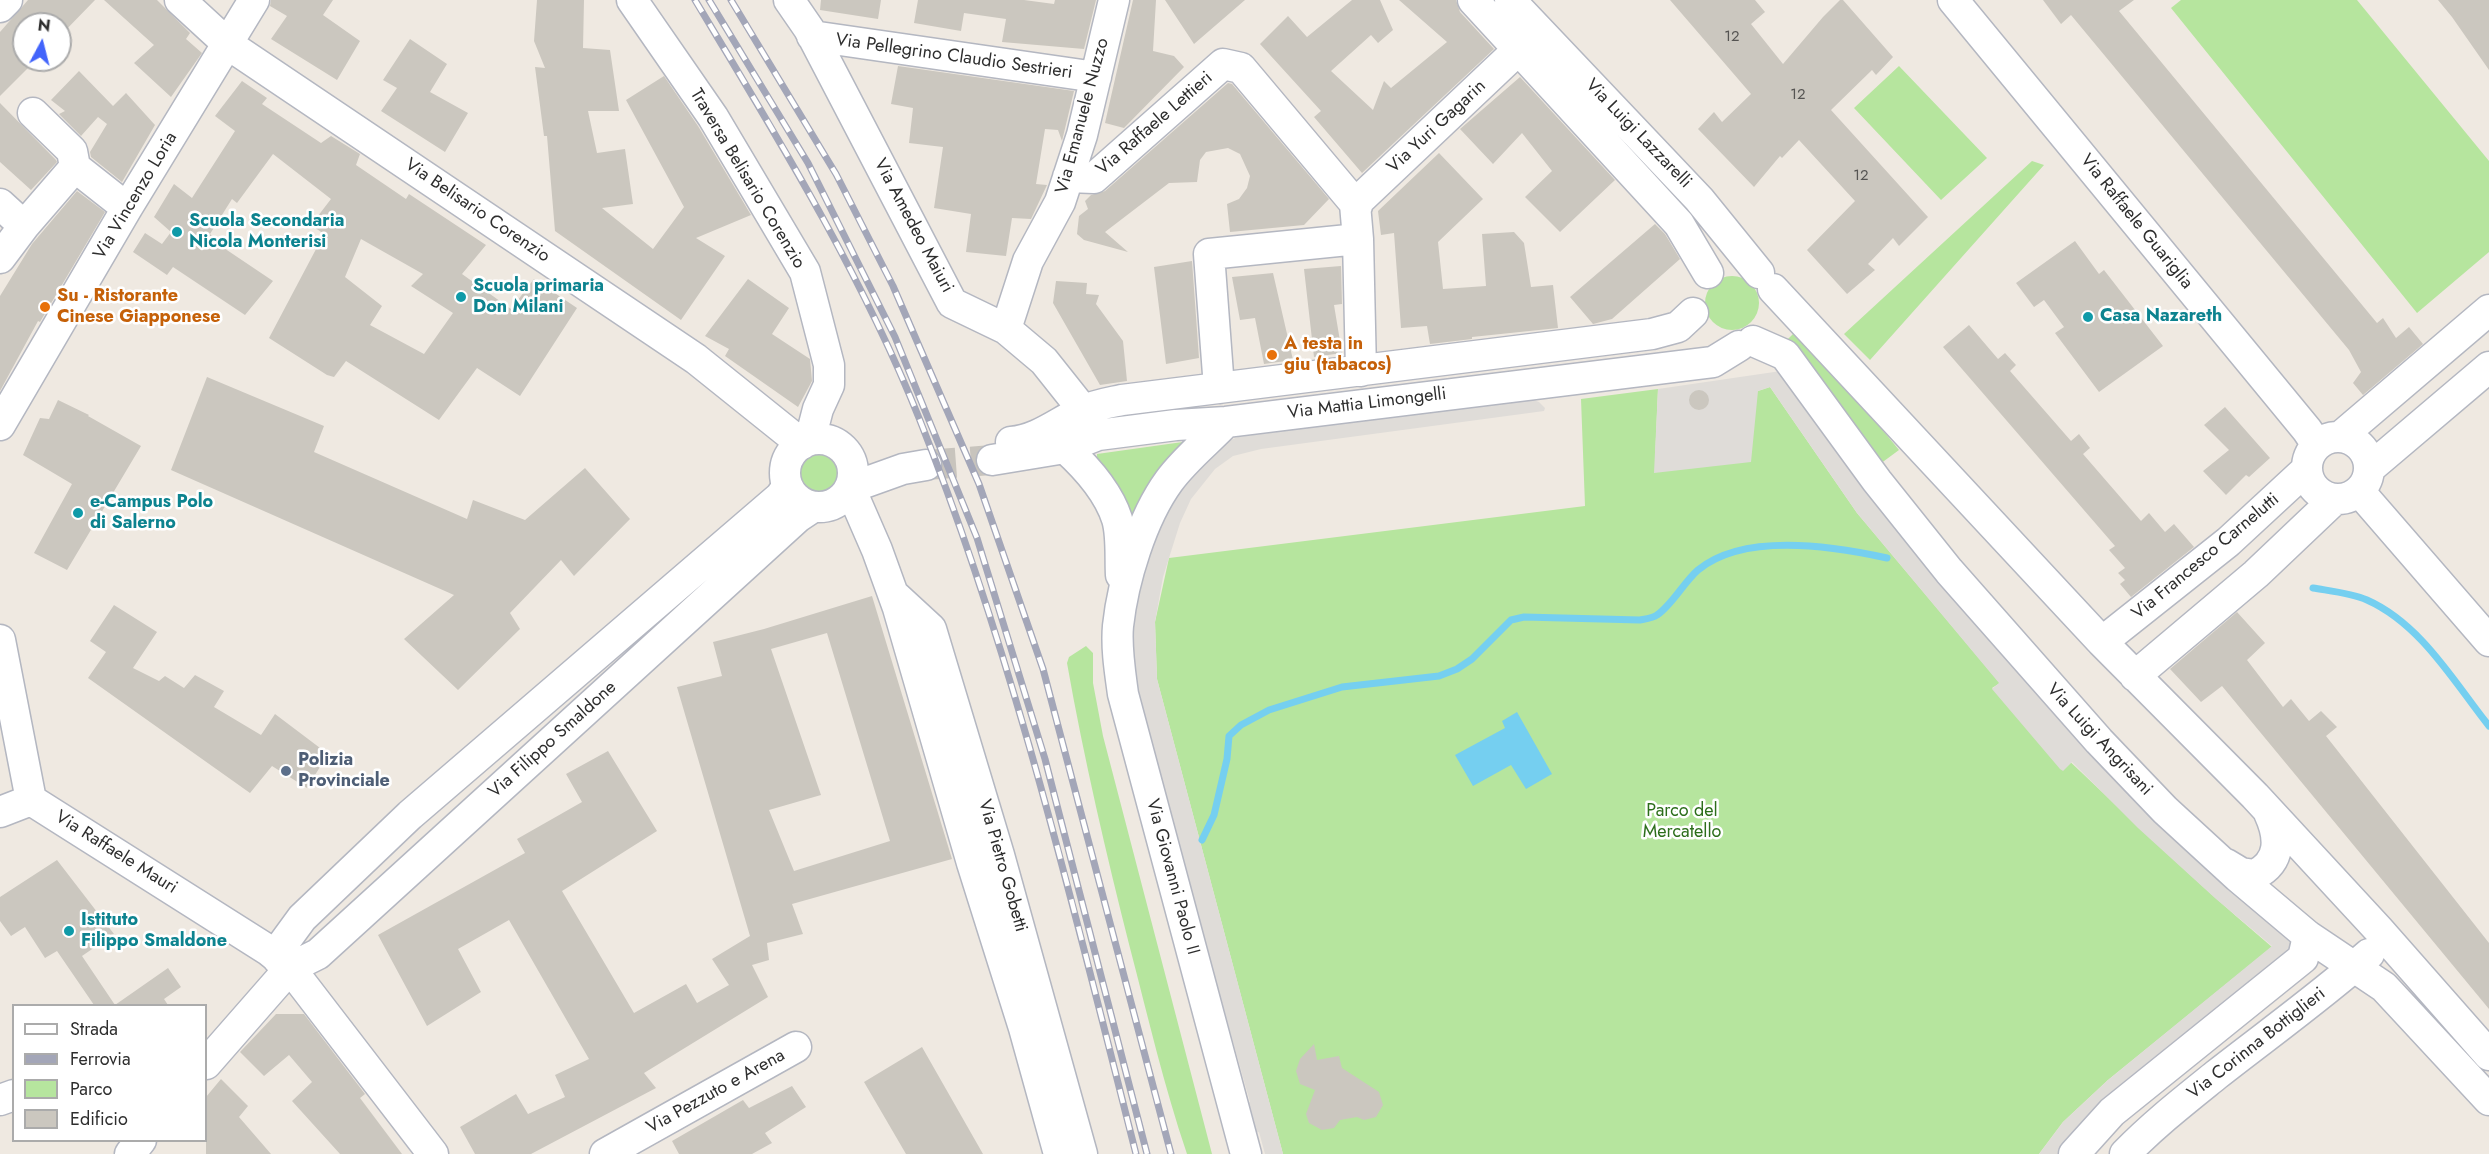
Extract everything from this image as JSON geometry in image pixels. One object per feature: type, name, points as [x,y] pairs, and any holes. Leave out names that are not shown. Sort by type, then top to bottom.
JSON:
[{"type":"street","points":[[0,8],[7,0]]},
{"type":"street","name":"Via Belisario Corenzio","points":[[180,0],[229,45],[696,358],[806,442]]},
{"type":"street","name":"Via Vincenzo Loria","points":[[0,425],[127,208],[229,45],[254,0]]},
{"type":"street","name":"Traversa Belisario Corenzio","points":[[632,0],[713,117],[805,272],[829,365],[829,385],[806,442]]},
{"type":"street","name":"Via Amedeo Maiuri","points":[[789,0],[812,36],[952,303],[1006,329],[1044,361],[1083,410]]},
{"type":"street","name":"Via Emanuele Nuzzo","points":[[1006,329],[1028,261],[1060,202],[1082,135],[1114,0]]},
{"type":"street","name":"Via Luigi Lazzarelli","points":[[1473,0],[1679,224],[1708,273]]},
{"type":"street","name":"Via Luigi Lazzarelli","points":[[1510,0],[1699,199],[1766,281]]},
{"type":"street","name":"Via Raffaele Guariglia","points":[[1953,0],[2307,430],[2321,450],[2311,483],[2318,492],[2326,497],[2355,486]]},
{"type":"street","name":"Via Pellegrino Claudio Sestrieri","points":[[812,36],[1096,77]]},
{"type":"street","name":"Via Yuri Gagarin","points":[[1356,205],[1519,49]]},
{"type":"street","name":"Via Raffaele Lettieri","points":[[1068,177],[1094,178],[1223,64],[1241,68],[1356,205]]},
{"type":"street","points":[[33,112],[72,151],[75,167],[127,208]]},
{"type":"street","points":[[0,258],[24,226],[75,167]]},
{"type":"street","points":[[0,204],[24,226]]},
{"type":"street","points":[[1356,205],[1361,371]]},
{"type":"street","points":[[1219,388],[1209,254],[1358,239]]},
{"type":"street","points":[[1766,281],[1774,311],[1769,325],[1762,334],[1746,343],[1726,345],[1704,334],[1693,313],[1695,291],[1708,273],[1728,265],[1750,268],[1766,281],[2102,642],[2268,811],[2378,929],[2489,1055]]},
{"type":"street","name":"Via Francesco Carnelutti","points":[[2102,642],[2228,542],[2321,450],[2489,310]]},
{"type":"street","name":"Via Mattia Limongelli","points":[[1693,313],[1678,327],[1652,334],[1122,400],[1083,410],[1048,430],[989,452],[1065,448],[1098,435],[1226,422],[1713,362],[1746,343]]},
{"type":"street","name":"Via Luigi Angrisani","points":[[1746,343],[1785,355],[1877,481],[1949,571],[2099,741],[2165,810],[2220,861],[2308,936],[2384,987],[2489,1100]]},
{"type":"street","points":[[2136,676],[2256,574],[2489,367]]},
{"type":"street","name":"Via Giovanni Paolo II","points":[[1226,422],[1182,465],[1157,499],[1142,529],[1123,598],[1118,627],[1118,656],[1123,694],[1246,1154]]},
{"type":"street","points":[[824,440],[837,444],[846,452],[853,468],[850,488],[835,504],[813,507],[803,504],[787,487],[785,467],[794,450],[806,442],[824,440]]},
{"type":"street","points":[[2321,450],[2356,442],[2363,449],[2355,486]]},
{"type":"street","name":"Via Giovanni Paolo II","points":[[1065,448],[1087,469],[1107,498],[1117,520],[1123,598]]},
{"type":"street","points":[[846,452],[878,457],[924,458],[903,469],[850,488]]},
{"type":"street","points":[[2355,486],[2489,641]]},
{"type":"street","name":"Via Filippo Smaldone","points":[[787,487],[771,504],[410,815],[302,918],[287,937],[284,963],[318,954],[798,517],[813,507]]},
{"type":"street","name":"Via Pietro Gobetti","points":[[850,488],[893,594],[982,849],[1082,1154]]},
{"type":"street","points":[[0,640],[31,800],[0,812]]},
{"type":"street","name":"Via Raffaele Mauri","points":[[31,800],[230,925],[284,963],[433,1154]]},
{"type":"street","points":[[2220,861],[2244,874],[2255,875],[2266,867],[2275,853],[2278,841],[2276,829],[2268,811]]},
{"type":"street","name":"Via Pietro Gobetti","points":[[982,849],[1027,1038],[1059,1154]]},
{"type":"street","name":"Via Corinna Bottiglieri","points":[[2125,1154],[2198,1090],[2354,967],[2373,950],[2379,937],[2378,929]]},
{"type":"street","name":"Via Corinna Bottiglieri","points":[[2074,1154],[2112,1112],[2303,958],[2308,936]]},
{"type":"street","points":[[207,1063],[284,963]]},
{"type":"street","name":"Via Pezzuto e Arena","points":[[605,1154],[796,1047]]},
{"type":"street","points":[[130,1154],[139,1142]]},
{"type":"green space","points":[[2181,0],[2357,0],[2489,161],[2489,252],[2417,313],[2171,8]]},
{"type":"green space","points":[[1899,66],[1987,158],[1941,200],[1854,108]]},
{"type":"green space","points":[[2032,161],[2044,165],[1870,360],[1844,334]]},
{"type":"green space","points":[[1732,276],[1742,278],[1751,284],[1757,293],[1759,303],[1757,313],[1751,322],[1742,328],[1732,330],[1722,328],[1713,322],[1707,313],[1705,303],[1707,293],[1713,284],[1722,278]]},
{"type":"green space","points":[[1796,331],[1803,333],[1899,450],[1880,464],[1789,345],[1788,339]]},
{"type":"green space","name":"Parco del Mercatello","points":[[1770,387],[1857,513],[2000,683],[1992,688],[2166,852],[2272,947],[2108,1080],[2063,1122],[2039,1154],[1283,1154],[1157,679],[1155,622],[1169,558],[1585,506],[1581,399],[1658,389],[1655,460],[1758,391]]},
{"type":"green space","points":[[1197,440],[1127,532],[1097,465],[1097,454]]},
{"type":"green space","points":[[818,452],[833,459],[840,474],[833,489],[818,496],[803,489],[796,474],[803,459]]},
{"type":"green space","points":[[1086,646],[1093,653],[1093,683],[1103,736],[1212,1154],[1187,1154],[1164,1077],[1121,912],[1088,770],[1067,663],[1069,657]]},
{"type":"shaded area","points":[[1781,371],[2292,933],[2298,953],[2062,1154],[2039,1154],[2063,1122],[2108,1080],[2272,946],[2138,828],[2072,762],[2063,771],[2060,769],[1992,689],[1999,683],[1857,513],[1770,387],[1758,391],[1751,462],[1654,473],[1658,389]]},
{"type":"shaded area","points":[[1531,399],[1539,402],[1545,408],[1544,411],[1261,449],[1233,456],[1215,469],[1191,499],[1180,523],[1163,577],[1155,622],[1157,679],[1283,1154],[1265,1154],[1259,1132],[1250,1134],[1242,1104],[1250,1102],[1217,985],[1212,985],[1138,713],[1129,627],[1159,511],[1221,444],[1238,437]]},
{"type":"water","points":[[1517,712],[1552,774],[1526,789],[1511,765],[1473,786],[1455,755],[1505,728],[1502,721]]},
{"type":"building","points":[[28,0],[95,0],[72,24],[72,12],[18,12]]},
{"type":"building","points":[[104,0],[157,0],[190,33],[186,39],[202,53],[171,97],[134,63],[154,45]]},
{"type":"building","points":[[271,0],[333,0],[323,15],[360,41],[337,80],[271,39],[287,16],[270,6]]},
{"type":"building","points":[[537,0],[584,0],[583,48],[610,50],[619,111],[588,111],[597,153],[625,149],[633,204],[602,208],[653,249],[684,207],[626,100],[664,76],[698,126],[751,215],[696,238],[725,256],[681,320],[555,231],[547,136],[544,136],[535,67],[545,68],[534,41]]},
{"type":"building","points":[[821,0],[881,0],[878,19],[820,10]]},
{"type":"building","points":[[918,0],[1024,0],[1054,4],[1055,0],[1096,0],[1084,49],[1002,42],[1006,19],[964,13],[961,31],[914,23]]},
{"type":"building","points":[[1133,0],[1156,0],[1153,51],[1174,56],[1184,67],[1124,128],[1105,123]]},
{"type":"building","points":[[1165,0],[1245,0],[1194,44]]},
{"type":"building","points":[[1352,0],[1380,0],[1393,30],[1378,43],[1371,35],[1331,71],[1373,110],[1384,81],[1391,88],[1447,42],[1399,0],[1456,0],[1460,12],[1494,49],[1362,173],[1314,117],[1321,111],[1260,44],[1288,16],[1307,37]]},
{"type":"building","points":[[1670,0],[1755,0],[1765,12],[1751,24],[1783,64],[1823,17],[1840,0],[1843,0],[1893,57],[1876,75],[1872,70],[1831,110],[1928,217],[1899,246],[1893,238],[1868,264],[1875,270],[1847,294],[1807,250],[1855,201],[1799,140],[1782,158],[1780,156],[1754,187],[1698,129],[1714,112],[1722,122],[1751,94]]},
{"type":"building","points":[[2043,0],[2134,0],[2119,11],[2377,323],[2383,318],[2396,338],[2409,327],[2423,344],[2363,395],[2353,383],[2361,372],[2349,350],[2071,15],[2061,24]]},
{"type":"building","points":[[2438,0],[2489,0],[2489,70],[2452,17]]},
{"type":"building","points":[[12,18],[12,72],[24,72],[0,96],[0,32]]},
{"type":"building","points":[[410,39],[447,64],[430,92],[468,113],[445,152],[381,111],[397,88],[383,80]]},
{"type":"building","points":[[898,66],[1074,91],[1062,141],[1058,130],[1045,129],[1036,184],[1047,185],[1031,219],[1012,218],[1006,256],[966,252],[971,214],[934,208],[943,147],[909,143],[913,108],[891,104]]},
{"type":"building","points":[[79,71],[113,106],[126,93],[155,125],[122,182],[91,157],[90,152],[107,124],[98,117],[81,136],[59,114],[65,111],[51,100]]},
{"type":"building","points":[[1520,77],[1615,180],[1560,232],[1525,197],[1552,171],[1522,133],[1493,164],[1460,129]]},
{"type":"building","points":[[242,81],[267,98],[262,104],[321,143],[331,136],[360,154],[356,165],[406,199],[409,194],[486,245],[462,274],[511,309],[534,279],[577,308],[520,396],[477,368],[439,420],[346,361],[334,377],[327,375],[269,338],[324,234],[311,225],[331,199],[273,154],[237,203],[232,199],[210,234],[214,238],[212,240],[273,281],[245,315],[173,267],[167,275],[133,252],[145,233],[162,244],[171,232],[154,217],[174,184],[192,198],[235,131],[215,116]],"holes":[[[361,239],[423,274],[411,286],[453,313],[424,354],[370,325],[382,306],[345,277]]]},
{"type":"building","points":[[1228,83],[1232,84],[1329,199],[1304,225],[1230,232],[1227,204],[1239,199],[1247,188],[1250,176],[1240,154],[1228,148],[1206,152],[1200,160],[1197,182],[1169,183],[1105,232],[1128,252],[1084,240],[1077,234],[1079,216],[1088,209],[1085,201],[1091,195],[1105,191]]},
{"type":"building","points":[[0,103],[57,162],[31,190],[0,162]]},
{"type":"building","points":[[1439,153],[1483,199],[1438,242],[1443,289],[1486,286],[1482,234],[1514,232],[1524,243],[1531,287],[1553,285],[1558,328],[1430,344],[1427,326],[1401,328],[1394,233],[1381,235],[1378,211]]},
{"type":"building","points":[[77,191],[105,212],[40,322],[38,321],[0,391],[0,296],[32,244]]},
{"type":"building","points":[[1655,224],[1665,234],[1680,259],[1612,319],[1593,324],[1570,297]]},
{"type":"building","name":"Casa Nazareth","points":[[2075,241],[2099,274],[2104,270],[2163,346],[2099,392],[2055,333],[2064,327],[2044,300],[2034,307],[2016,283]]},
{"type":"building","points":[[1192,261],[1199,358],[1166,364],[1154,267]]},
{"type":"building","points":[[1341,266],[1342,304],[1334,305],[1342,353],[1314,357],[1304,269]]},
{"type":"building","points":[[1273,273],[1293,360],[1264,364],[1255,318],[1240,320],[1232,277]]},
{"type":"building","points":[[748,279],[789,308],[772,334],[810,359],[812,381],[798,407],[725,356],[729,349],[705,336]]},
{"type":"building","points":[[1056,281],[1087,283],[1086,294],[1099,295],[1096,304],[1123,341],[1127,381],[1100,385],[1053,303]]},
{"type":"building","points":[[1969,325],[1998,359],[2005,353],[2016,365],[2010,371],[2071,441],[2079,434],[2090,448],[2083,454],[2141,521],[2149,513],[2165,532],[2174,524],[2194,547],[2131,597],[2120,584],[2125,580],[2118,573],[2125,568],[2109,550],[2115,546],[1943,347]]},
{"type":"building","points":[[207,377],[324,426],[314,452],[467,519],[473,500],[525,520],[585,468],[630,519],[574,576],[561,560],[510,613],[520,629],[458,690],[404,639],[454,595],[171,470]]},
{"type":"building","points":[[1695,390],[1703,390],[1709,396],[1709,404],[1703,410],[1695,410],[1689,404],[1689,396]]},
{"type":"building","name":"e-Campus Polo di Salerno","points":[[58,400],[89,415],[141,446],[67,570],[34,553],[72,484],[23,455],[40,418],[49,419]]},
{"type":"building","points":[[2225,407],[2270,458],[2249,477],[2246,475],[2226,495],[2203,471],[2229,450],[2204,425]]},
{"type":"building","points":[[872,596],[952,859],[792,904],[803,934],[767,943],[769,960],[752,965],[768,997],[644,1073],[656,1088],[531,1154],[475,1154],[460,1127],[516,1094],[528,1114],[565,1097],[555,1075],[589,1059],[509,920],[458,949],[481,992],[427,1026],[378,935],[525,853],[517,839],[582,802],[566,774],[608,751],[657,831],[562,891],[634,1013],[686,984],[697,1003],[729,985],[712,959],[750,936],[677,687],[722,676],[713,642]],"holes":[[[827,633],[890,841],[794,871],[769,810],[821,795],[771,649]]]},
{"type":"building","points":[[114,605],[157,632],[133,668],[159,681],[165,676],[184,688],[195,675],[224,691],[214,707],[261,735],[275,714],[328,754],[307,788],[272,766],[250,793],[88,678],[106,652],[90,641]]},
{"type":"building","points":[[2237,612],[2265,643],[2247,660],[2283,707],[2291,699],[2309,721],[2321,711],[2337,727],[2326,736],[2489,943],[2489,1009],[2222,686],[2201,702],[2170,669]]},
{"type":"building","name":"Istituto Filippo Smaldone","points":[[57,860],[114,934],[82,956],[114,1004],[93,1004],[57,951],[45,958],[25,927],[11,936],[0,921],[0,897]]},
{"type":"building","points":[[168,968],[181,987],[164,999],[167,1004],[116,1004]]},
{"type":"building","points":[[276,1014],[304,1014],[365,1094],[360,1098],[402,1154],[340,1154],[292,1101],[312,1082],[289,1055],[264,1076],[240,1052]]},
{"type":"building","points":[[1314,1044],[1317,1060],[1339,1056],[1342,1068],[1379,1092],[1383,1105],[1376,1117],[1364,1120],[1357,1117],[1340,1120],[1334,1128],[1322,1130],[1309,1123],[1306,1114],[1315,1090],[1300,1084],[1296,1071],[1300,1059]]},
{"type":"building","points":[[922,1047],[983,1154],[906,1154],[864,1082]]},
{"type":"building","points":[[221,1079],[248,1106],[239,1117],[271,1154],[206,1154],[207,1096]]},
{"type":"building","points":[[792,1086],[806,1107],[765,1133],[772,1143],[752,1154],[679,1154],[672,1141],[743,1100],[749,1108]]},
{"type":"waterway","points":[[1202,840],[1214,815],[1227,759],[1229,736],[1241,725],[1269,710],[1342,687],[1439,676],[1457,669],[1472,659],[1511,620],[1524,617],[1640,620],[1653,617],[1668,605],[1698,570],[1717,558],[1739,550],[1790,545],[1841,549],[1887,558]]},
{"type":"waterway","points":[[2313,588],[2367,600],[2386,610],[2404,624],[2435,656],[2489,726]]},
{"type":"tunnel","points":[[926,465],[992,460]]},
{"type":"railway","points":[[695,0],[786,153],[844,257],[896,363],[919,418],[953,508],[1013,690],[1065,875],[1136,1154]]},
{"type":"railway","points":[[709,0],[808,163],[895,337],[977,538],[1045,759],[1147,1154]]},
{"type":"railway","points":[[731,0],[836,174],[893,286],[979,484],[1043,669],[1171,1154]]},
{"type":"place","name":"Scuola Secondaria Nicola Monterisi","points":[[177,232]]},
{"type":"place","name":"Scuola primaria Don Milani","points":[[461,297]]},
{"type":"place","name":"Su - Ristorante Cinese Giapponese","points":[[45,307]]},
{"type":"place","name":"Casa Nazareth","points":[[2088,317]]},
{"type":"place","name":"A testa in giu (tabacos)","points":[[1272,355]]},
{"type":"place","name":"e-Campus Polo di Salerno","points":[[78,513]]},
{"type":"place","name":"Polizia Provinciale","points":[[286,771]]},
{"type":"place","name":"Istituto Filippo Smaldone","points":[[69,931]]}]
